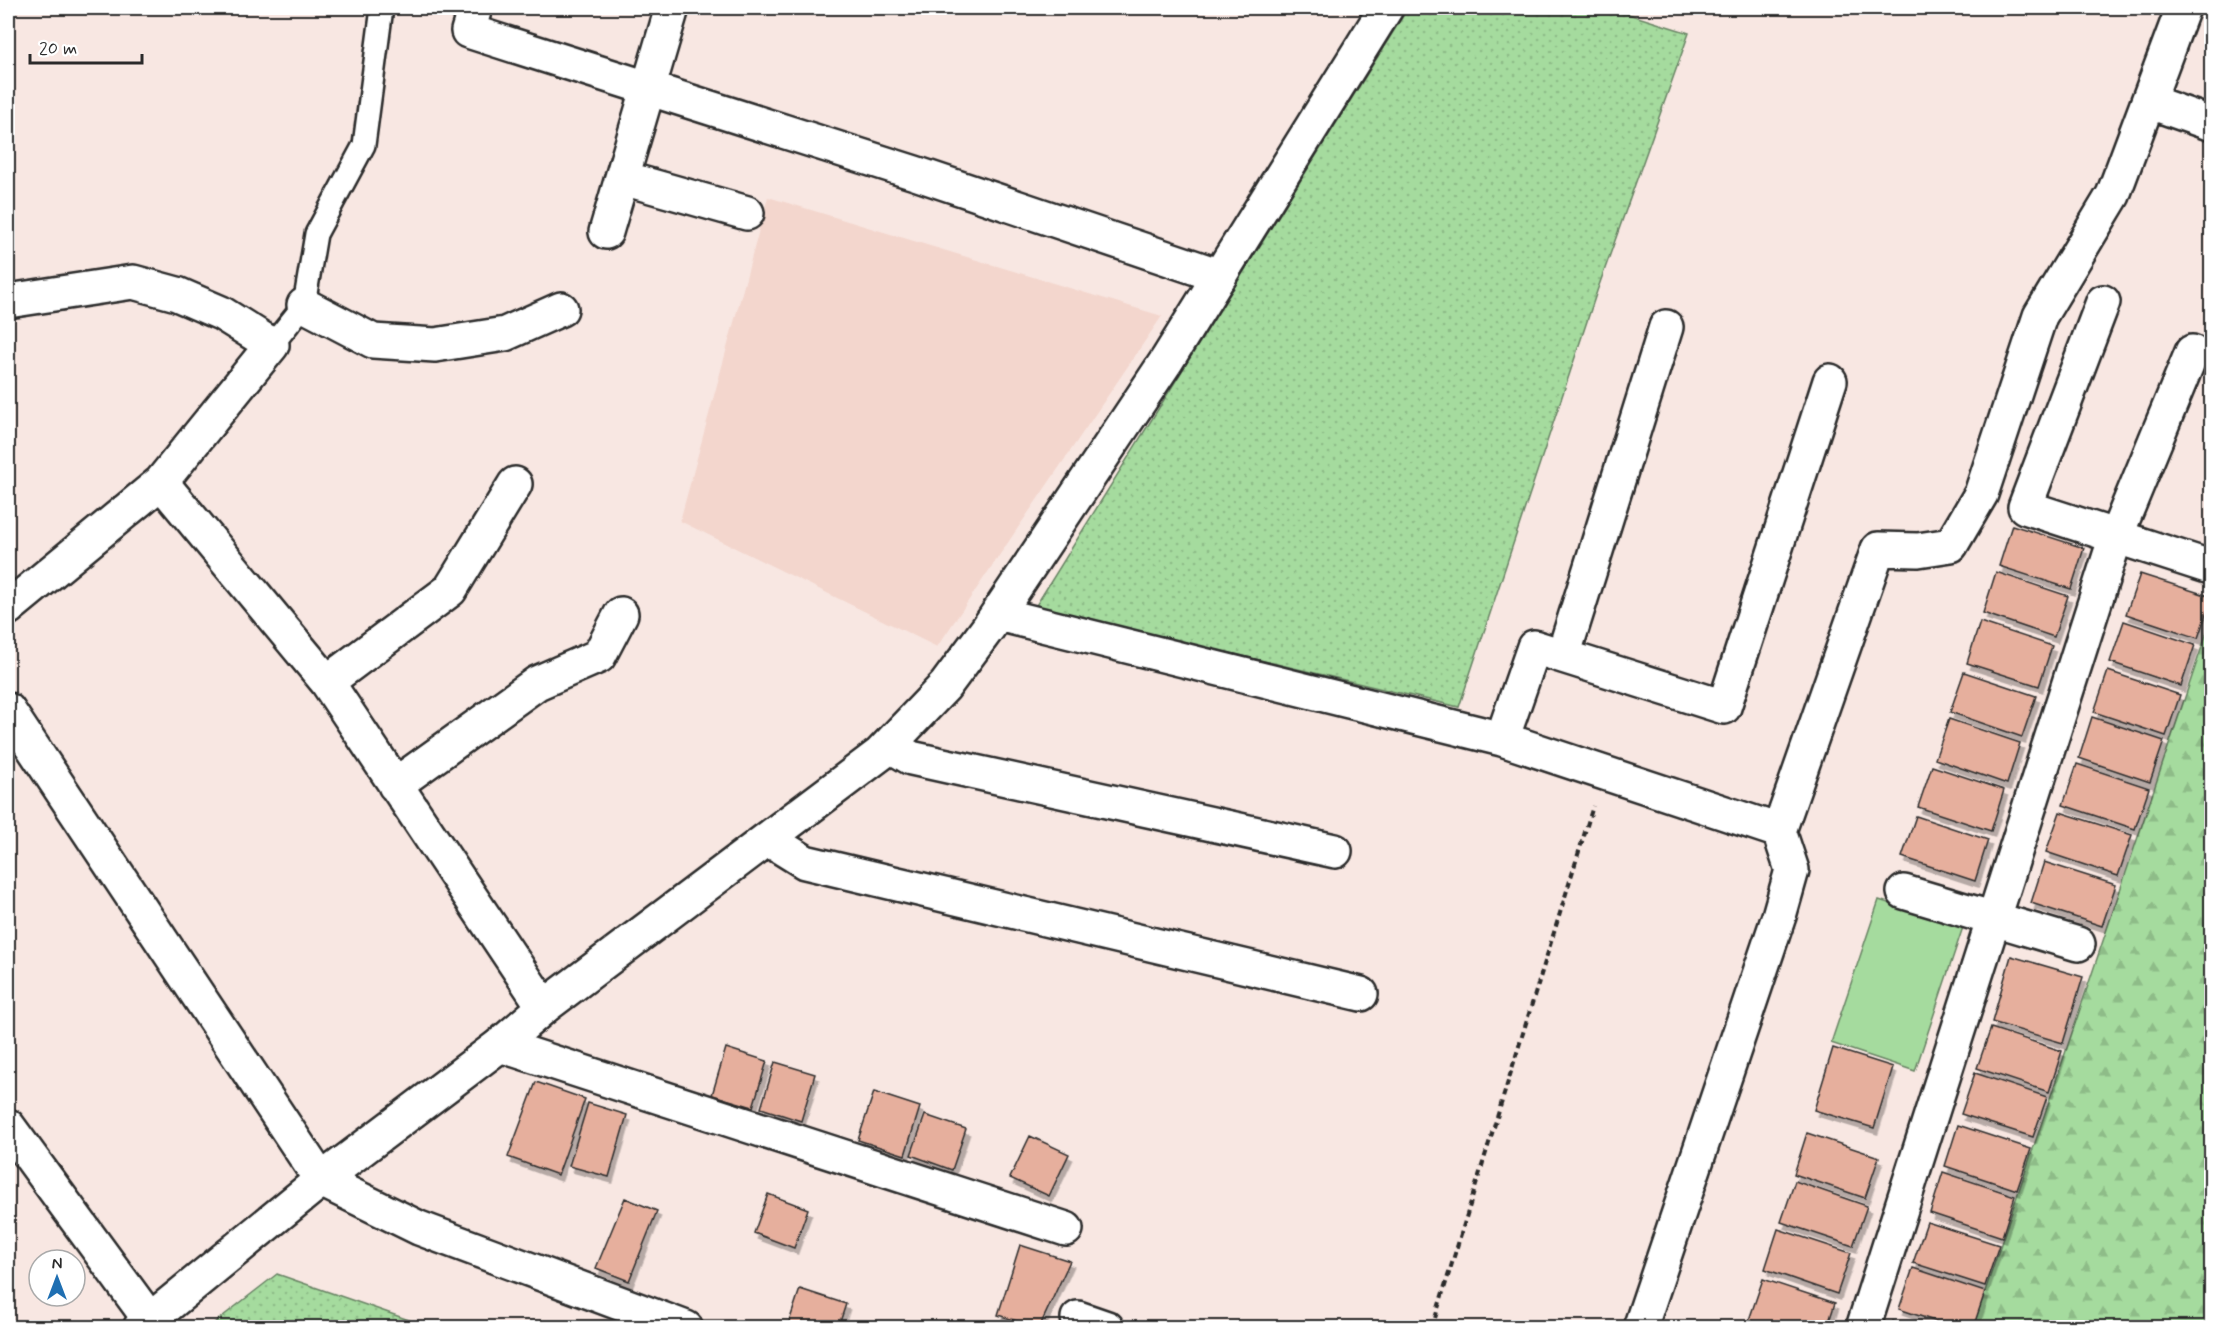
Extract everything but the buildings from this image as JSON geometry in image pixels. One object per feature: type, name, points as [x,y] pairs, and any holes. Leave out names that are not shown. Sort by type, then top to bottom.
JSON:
[{"type":"street","points":[[476,8],[468,31],[915,173],[1220,276]]},
{"type":"street","points":[[606,232],[672,8]]},
{"type":"street","points":[[8,1126],[145,1324],[321,1180],[889,745],[945,686],[998,614],[1167,360],[1386,8]]},
{"type":"street","points":[[1640,1328],[1792,870],[1779,831],[1878,549],[1918,550],[1951,545],[1981,494],[2040,316],[2113,195],[2150,102],[2183,8]]},
{"type":"street","points":[[2150,102],[2211,124]]},
{"type":"street","points":[[622,178],[747,213]]},
{"type":"street","points":[[8,301],[133,282],[186,297],[221,313],[273,345],[161,483],[8,608]]},
{"type":"street","points":[[2103,302],[2025,507],[2207,566]]},
{"type":"street","points":[[304,305],[373,341],[435,345],[505,334],[561,309]]},
{"type":"street","points":[[1563,656],[1666,327]]},
{"type":"street","points":[[1863,1328],[2116,536],[2192,352]]},
{"type":"street","points":[[1502,739],[1534,647],[1724,707],[1830,381]]},
{"type":"street","points":[[161,483],[327,682],[544,1007]]},
{"type":"street","points":[[327,682],[450,590],[515,484]]},
{"type":"street","points":[[395,786],[537,683],[599,656],[621,614]]},
{"type":"street","points":[[998,614],[1502,739],[1779,831]]},
{"type":"street","points":[[8,710],[321,1180],[419,1228],[686,1328]]},
{"type":"street","points":[[889,745],[911,758],[1335,851]]},
{"type":"street","points":[[768,839],[806,862],[1361,994]]},
{"type":"street","points":[[1904,892],[2078,944]]},
{"type":"street","points":[[500,1044],[1066,1229]]},
{"type":"lane","points":[[273,345],[304,305],[316,234],[364,145],[382,8]]},
{"type":"path","points":[[1432,1328],[1603,774]]},
{"type":"shaded area","points":[[768,197],[1162,316],[937,647],[680,521]]},
{"type":"green space","points":[[1408,8],[1609,8],[1689,33],[1597,291],[1459,707],[1035,607]]},
{"type":"green space","points":[[2211,620],[2211,1327],[1973,1327]]},
{"type":"green space","points":[[1879,900],[1963,927],[1915,1071],[1831,1043]]},
{"type":"green space","points":[[277,1274],[429,1327],[209,1327]]}]
